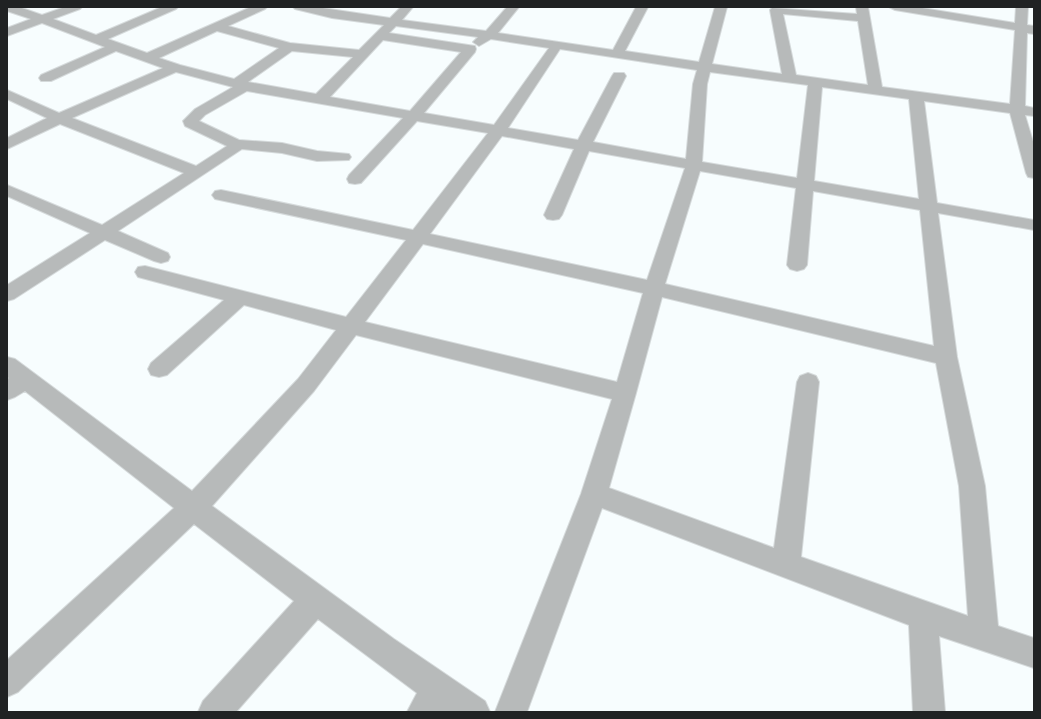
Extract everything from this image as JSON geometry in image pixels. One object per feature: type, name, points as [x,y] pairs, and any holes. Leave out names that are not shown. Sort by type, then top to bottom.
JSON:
[{"type":"street","points":[[8,7],[45,19],[95,40],[117,46],[175,68],[240,85],[1034,225]]},
{"type":"street","points":[[7,32],[76,7]]},
{"type":"street","points":[[95,40],[172,7]]},
{"type":"street","points":[[148,58],[261,7]]},
{"type":"street","points":[[299,7],[332,14],[489,35],[916,97],[1034,112]]},
{"type":"street","points":[[319,100],[407,7]]},
{"type":"street","points":[[355,179],[414,115],[470,49],[489,35],[513,7]]},
{"type":"street","points":[[617,54],[642,7]]},
{"type":"street","points":[[511,712],[594,494],[625,393],[654,288],[694,165],[700,84],[721,7]]},
{"type":"street","points":[[895,7],[1028,29]]},
{"type":"street","points":[[1022,7],[1028,29],[1017,111],[1034,173]]},
{"type":"street","points":[[790,79],[776,9],[863,12],[876,91]]},
{"type":"street","points":[[216,27],[289,47],[364,54]]},
{"type":"street","points":[[381,36],[470,49]]},
{"type":"street","points":[[7,681],[193,508],[306,385],[498,131],[557,45]]},
{"type":"street","points":[[46,78],[117,46]]},
{"type":"street","points":[[289,47],[240,85],[200,112],[190,121],[190,123],[196,127],[224,137],[235,144],[282,148],[317,156],[343,157]]},
{"type":"street","points":[[7,144],[59,118],[175,68]]},
{"type":"street","points":[[553,215],[583,146],[619,76]]},
{"type":"street","points":[[797,265],[816,83]]},
{"type":"street","points":[[7,94],[59,118],[196,172]]},
{"type":"street","points":[[916,97],[946,357],[972,486],[984,637]]},
{"type":"street","points":[[7,294],[234,149],[235,144]]},
{"type":"street","points":[[7,190],[102,233],[161,257]]},
{"type":"street","points":[[221,195],[654,288],[821,326],[946,357]]},
{"type":"street","points":[[145,272],[350,326],[625,393]]},
{"type":"street","points":[[159,369],[240,297]]},
{"type":"street","points":[[13,378],[316,599],[431,701],[474,712]]},
{"type":"street","points":[[786,564],[808,382]]},
{"type":"street","points":[[594,494],[923,616],[1034,653]]},
{"type":"street","points":[[214,712],[316,599]]},
{"type":"street","points":[[923,616],[929,712]]}]
